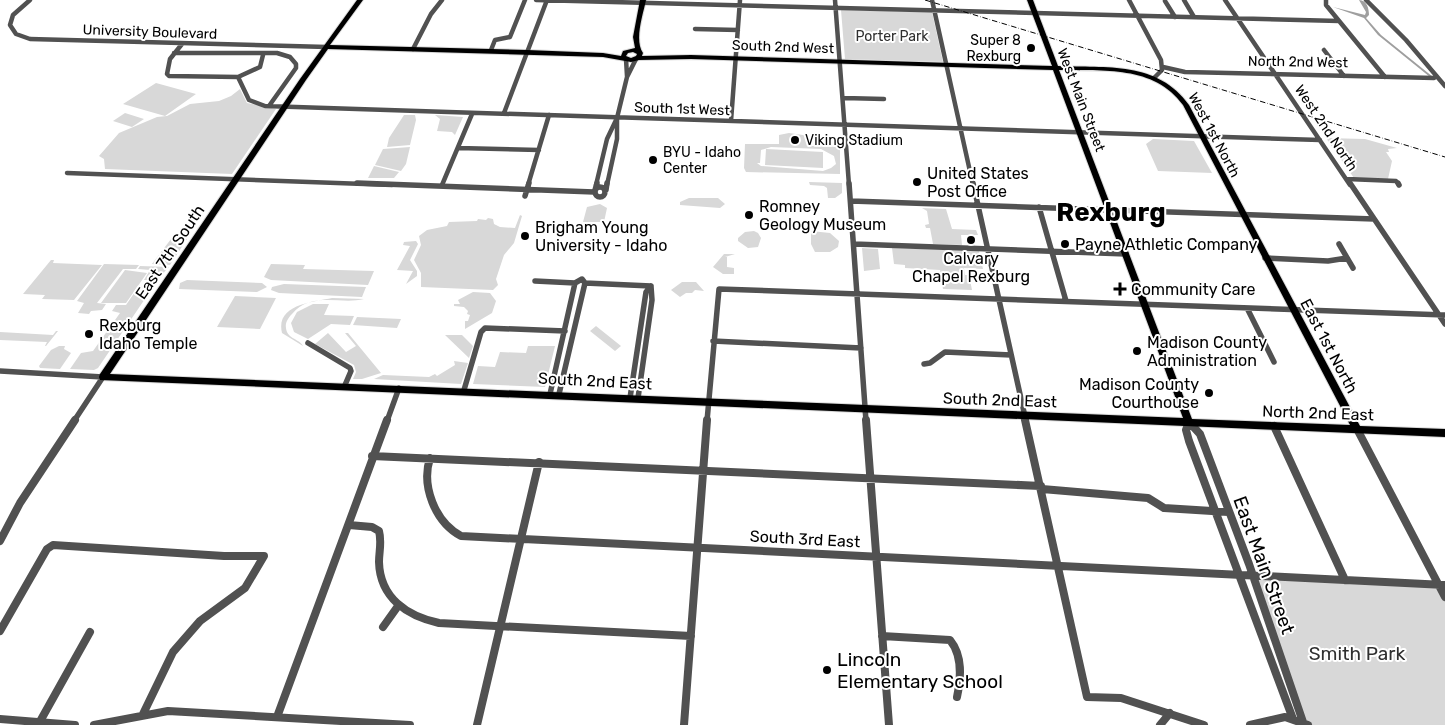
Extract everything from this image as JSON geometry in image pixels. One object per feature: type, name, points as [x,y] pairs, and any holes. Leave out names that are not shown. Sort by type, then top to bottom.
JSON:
[{"type":"main road","points":[[284,106],[360,0]]},
{"type":"main road","name":"West Main Street","points":[[1030,0],[1109,210]]},
{"type":"main road","points":[[638,55],[636,37],[643,1]]},
{"type":"main road","points":[[327,47],[626,55],[636,37]]},
{"type":"main road","name":"South 2nd West","points":[[626,55],[1055,67]]},
{"type":"main road","name":"West 1st North","points":[[1055,67],[1134,71],[1154,78],[1178,92],[1242,214]]},
{"type":"main road","name":"East 7th South","points":[[103,377],[284,106]]},
{"type":"main road","name":"East Main Street","points":[[1109,210],[1189,422]]},
{"type":"main road","name":"East 1st North","points":[[1242,214],[1357,430]]},
{"type":"main road","name":"South 2nd East","points":[[103,377],[345,385],[1189,422]]},
{"type":"main road","name":"North 2nd East","points":[[1189,422],[1445,433]]},
{"type":"street","name":"University Boulevard","points":[[30,0],[11,20],[12,30],[22,36],[37,40],[327,47]]},
{"type":"street","points":[[413,49],[431,14],[442,0]]},
{"type":"street","points":[[490,50],[495,40],[510,37],[525,0]]},
{"type":"street","points":[[536,0],[740,2],[836,7],[1340,21]]},
{"type":"street","points":[[504,113],[547,0]]},
{"type":"street","points":[[835,0],[844,98],[889,725]]},
{"type":"street","points":[[932,0],[1087,697],[1120,698],[1204,725]]},
{"type":"street","points":[[1129,0],[1162,60],[1163,67],[1154,78]]},
{"type":"street","points":[[1184,0],[1194,17]]},
{"type":"street","name":"West 2nd North","points":[[1225,0],[1374,219],[1442,315],[1445,324]]},
{"type":"street","points":[[1326,0],[1326,5],[1385,77]]},
{"type":"street","points":[[1366,0],[1445,86]]},
{"type":"street","points":[[1165,1],[1175,17]]},
{"type":"street","points":[[731,121],[740,2]]},
{"type":"street","points":[[695,29],[738,30]]},
{"type":"street","points":[[182,44],[174,53],[168,65],[169,76],[238,77],[260,67],[263,55]]},
{"type":"street","points":[[1324,50],[1344,76]]},
{"type":"street","points":[[174,53],[263,55],[273,53],[288,56],[296,64],[296,68],[269,106],[249,100],[238,77]]},
{"type":"street","points":[[626,55],[627,77]]},
{"type":"street","points":[[617,118],[606,139],[594,191],[596,196],[606,194],[617,139],[617,118],[627,77],[638,55]]},
{"type":"street","name":"North 2nd West","points":[[1163,67],[1185,72],[1434,78]]},
{"type":"street","points":[[844,98],[884,99]]},
{"type":"street","name":"South 1st West","points":[[269,106],[1320,140]]},
{"type":"street","points":[[442,185],[472,114]]},
{"type":"street","points":[[525,196],[550,115]]},
{"type":"street","points":[[458,148],[539,150]]},
{"type":"street","points":[[66,174],[594,191]]},
{"type":"street","points":[[1348,181],[1396,181],[1399,185],[1348,181]]},
{"type":"street","points":[[851,200],[1374,219]]},
{"type":"street","points":[[1039,207],[1066,301]]},
{"type":"street","points":[[854,244],[1126,254]]},
{"type":"street","points":[[1339,244],[1353,268]]},
{"type":"street","points":[[1265,258],[1328,261],[1347,258]]},
{"type":"street","points":[[554,394],[562,331],[575,284],[580,279],[585,283],[650,286],[652,300],[634,398]]},
{"type":"street","points":[[535,281],[575,284]]},
{"type":"street","points":[[554,394],[585,283]]},
{"type":"street","points":[[684,725],[713,341],[718,291],[722,288],[1442,315]]},
{"type":"street","points":[[1247,308],[1274,362]]},
{"type":"street","points":[[464,390],[483,329],[562,331]]},
{"type":"street","points":[[713,341],[861,348]]},
{"type":"street","points":[[308,343],[350,368],[351,371],[345,385]]},
{"type":"street","points":[[924,364],[930,363],[945,352],[1011,355]]},
{"type":"street","name":"South 2nd East","points":[[0,371],[103,377]]},
{"type":"street","name":"East 7th South","points":[[0,541],[20,503],[103,377]]},
{"type":"street","points":[[277,717],[349,526],[372,456],[399,388]]},
{"type":"street","name":"East Main Street","points":[[1293,719],[1189,441],[1186,430],[1189,422],[1200,434],[1306,723]]},
{"type":"street","points":[[1274,426],[1345,580]]},
{"type":"street","name":"East 1st North","points":[[1357,430],[1442,585],[1445,597]]},
{"type":"street","points":[[372,456],[539,462],[1041,487],[1148,498],[1164,508],[1228,512]]},
{"type":"street","name":"South 3rd East","points":[[430,458],[426,477],[441,518],[452,532],[467,536],[1442,585]]},
{"type":"street","points":[[477,725],[539,462]]},
{"type":"street","points":[[349,526],[372,527],[379,531],[381,542],[379,561],[382,582],[386,592],[406,613],[427,621],[691,636]]},
{"type":"street","points":[[0,630],[48,548],[53,545],[224,556],[259,554],[264,556],[245,588],[230,601],[200,621],[173,652],[144,714]]},
{"type":"street","points":[[383,627],[388,617],[398,606]]},
{"type":"street","points":[[38,724],[90,632]]},
{"type":"street","points":[[882,636],[950,640],[957,651],[960,671],[957,696]]},
{"type":"street","points":[[94,725],[114,723],[144,714],[196,712],[363,724],[410,725]]},
{"type":"street","points":[[1160,725],[1170,713]]},
{"type":"street","points":[[1250,725],[1284,717],[1306,723]]},
{"type":"street","points":[[0,719],[38,724],[75,725]]},
{"type":"green space","name":"Porter Park","points":[[841,10],[932,12],[943,62],[845,59]]},
{"type":"green space","points":[[156,83],[196,94],[165,116],[123,104]]},
{"type":"green space","points":[[240,89],[247,103],[276,109],[232,174],[105,169],[104,159],[99,156],[119,133],[157,117],[167,116],[190,104],[219,101],[231,96]]},
{"type":"green space","points":[[125,113],[144,119],[132,127],[113,121]]},
{"type":"green space","points":[[404,115],[415,115],[416,120],[410,145],[387,147],[389,138]]},
{"type":"green space","points":[[435,115],[463,117],[455,135],[452,132],[437,131],[440,119]]},
{"type":"green space","points":[[789,133],[810,136],[811,146],[840,147],[840,174],[746,172],[744,168],[745,144],[779,144],[779,135]],"holes":[[[771,147],[821,149],[834,156],[836,164],[823,171],[761,166],[757,163],[760,163],[761,150]]]},
{"type":"green space","points":[[1326,138],[1365,139],[1397,148],[1388,149],[1389,152],[1386,152],[1392,161],[1388,179],[1354,178]]},
{"type":"green space","points":[[1153,139],[1194,141],[1212,173],[1158,171],[1146,144]]},
{"type":"green space","points":[[410,147],[406,164],[401,171],[375,165],[383,149]]},
{"type":"green space","points":[[766,149],[823,152],[823,168],[765,165]]},
{"type":"green space","points":[[374,166],[399,172],[394,178],[368,178]]},
{"type":"green space","points":[[809,182],[842,183],[842,193],[835,198],[828,198],[827,188],[810,185]]},
{"type":"green space","points":[[689,198],[718,198],[725,204],[720,208],[680,205],[680,202]]},
{"type":"green space","points":[[600,204],[607,208],[604,222],[583,222],[587,207]]},
{"type":"green space","points":[[922,208],[946,209],[952,229],[976,230],[978,235],[961,235],[962,245],[933,244],[930,228],[926,228],[925,225],[929,224],[927,211]]},
{"type":"green space","points":[[520,215],[522,216],[514,243],[504,255],[496,279],[498,285],[493,290],[421,287],[421,273],[414,260],[421,245],[419,236],[427,230],[447,226],[449,222],[477,221],[478,219],[486,220],[488,218],[493,219],[494,224],[500,227],[515,228]]},
{"type":"green space","points":[[754,231],[761,238],[758,247],[748,248],[738,241],[738,238],[745,232]]},
{"type":"green space","points":[[811,231],[830,233],[839,241],[838,247],[830,252],[815,252],[811,244]]},
{"type":"green space","points":[[171,239],[187,239],[170,265],[152,264]]},
{"type":"green space","points":[[416,241],[418,244],[410,260],[417,271],[417,276],[406,284],[413,271],[397,270],[410,246],[403,245],[404,242]]},
{"type":"green space","points":[[862,248],[878,249],[880,269],[864,271]]},
{"type":"green space","points":[[892,248],[979,251],[983,269],[964,268],[965,275],[969,275],[972,290],[943,289],[940,270],[905,268],[905,265],[894,264]]},
{"type":"green space","points":[[724,254],[735,254],[725,257],[727,257],[727,267],[734,268],[734,274],[723,274],[713,267]]},
{"type":"green space","points":[[51,260],[54,260],[53,263],[102,265],[74,300],[42,299],[45,295],[23,294]]},
{"type":"green space","points":[[104,264],[139,265],[136,269],[123,269],[97,303],[106,304],[102,310],[91,311],[89,314],[78,313],[84,303],[77,301]]},
{"type":"green space","points":[[271,264],[305,265],[303,269],[374,271],[368,285],[271,280],[264,277]]},
{"type":"green space","points":[[140,266],[169,267],[157,280],[144,280],[150,270],[138,269]]},
{"type":"green space","points":[[125,270],[147,273],[126,303],[101,303]]},
{"type":"green space","points":[[187,280],[262,283],[267,287],[257,292],[179,289],[180,283]]},
{"type":"green space","points":[[682,282],[696,282],[704,291],[695,290],[680,297],[671,290]]},
{"type":"green space","points":[[284,284],[366,287],[362,297],[279,293],[271,290],[272,287]]},
{"type":"green space","points":[[139,286],[153,287],[98,368],[94,370],[70,369],[81,353],[93,351],[120,313],[112,311],[116,305],[126,305]]},
{"type":"green space","points":[[473,292],[490,293],[496,301],[492,313],[465,329],[465,321],[468,321],[470,315],[467,314],[468,311],[464,307],[454,306],[454,304],[460,304],[458,300]]},
{"type":"green space","points":[[235,296],[276,298],[260,329],[217,327]]},
{"type":"green space","points":[[332,298],[364,299],[327,300],[318,301]]},
{"type":"green space","points":[[308,303],[292,314],[286,324],[287,332],[303,346],[282,333],[281,323],[284,316],[290,310]]},
{"type":"green space","points":[[313,304],[329,304],[324,315],[354,316],[350,325],[331,324],[308,339],[294,332],[291,323],[297,312]]},
{"type":"green space","points":[[357,317],[401,319],[397,328],[353,325]]},
{"type":"green space","points":[[596,326],[621,346],[615,351],[590,331]]},
{"type":"green space","points":[[58,331],[46,346],[47,342],[0,340],[0,332],[53,335]]},
{"type":"green space","points":[[328,333],[346,352],[356,346],[345,333],[348,333],[381,373],[362,379],[353,379],[356,372],[354,365],[315,344]]},
{"type":"green space","points":[[445,335],[462,335],[473,346],[469,358]]},
{"type":"green space","points":[[59,346],[65,346],[64,349],[71,353],[60,369],[40,368],[39,366],[51,350]]},
{"type":"green space","points":[[528,346],[555,346],[545,387],[473,384],[478,366],[495,367],[500,352],[526,353]]},
{"type":"green space","points":[[454,361],[468,363],[461,384],[374,379],[383,375],[429,377],[435,374],[437,376],[455,365]]},
{"type":"green space","name":"Smith Park","points":[[1251,575],[1438,585],[1445,598],[1445,725],[1310,725],[1304,720]]},
{"type":"shaded area","points":[[1359,0],[1362,0],[1367,5],[1369,15],[1366,18],[1381,35],[1433,77],[1430,77],[1378,35],[1364,18],[1333,7],[1365,15],[1366,12]]},
{"type":"waterway","points":[[580,244],[582,241],[588,242]]},
{"type":"railway","points":[[925,0],[1445,157]]},
{"type":"place","name":"Super 8 Rexburg","points":[[1031,48]]},
{"type":"place","name":"Viking Stadium","points":[[795,140]]},
{"type":"place","name":"BYU - Idaho Center","points":[[653,160]]},
{"type":"place","name":"United States Post Office","points":[[917,182]]},
{"type":"place","name":"Romney Geology Museum","points":[[749,215]]},
{"type":"place","name":"Brigham Young University - Idaho","points":[[525,236]]},
{"type":"place","name":"Calvary Chapel Rexburg","points":[[971,240]]},
{"type":"place","name":"Payne Athletic Company","points":[[1065,244]]},
{"type":"place","name":"Community Care","points":[[1120,289]]},
{"type":"place","name":"Rexburg Idaho Temple","points":[[89,334]]},
{"type":"place","name":"Madison County Administration","points":[[1137,351]]},
{"type":"place","name":"Madison County Courthouse","points":[[1209,393]]},
{"type":"place","name":"Lincoln Elementary School","points":[[827,670]]},
{"type":"district","name":"Rexburg","points":[[1111,212]]}]
